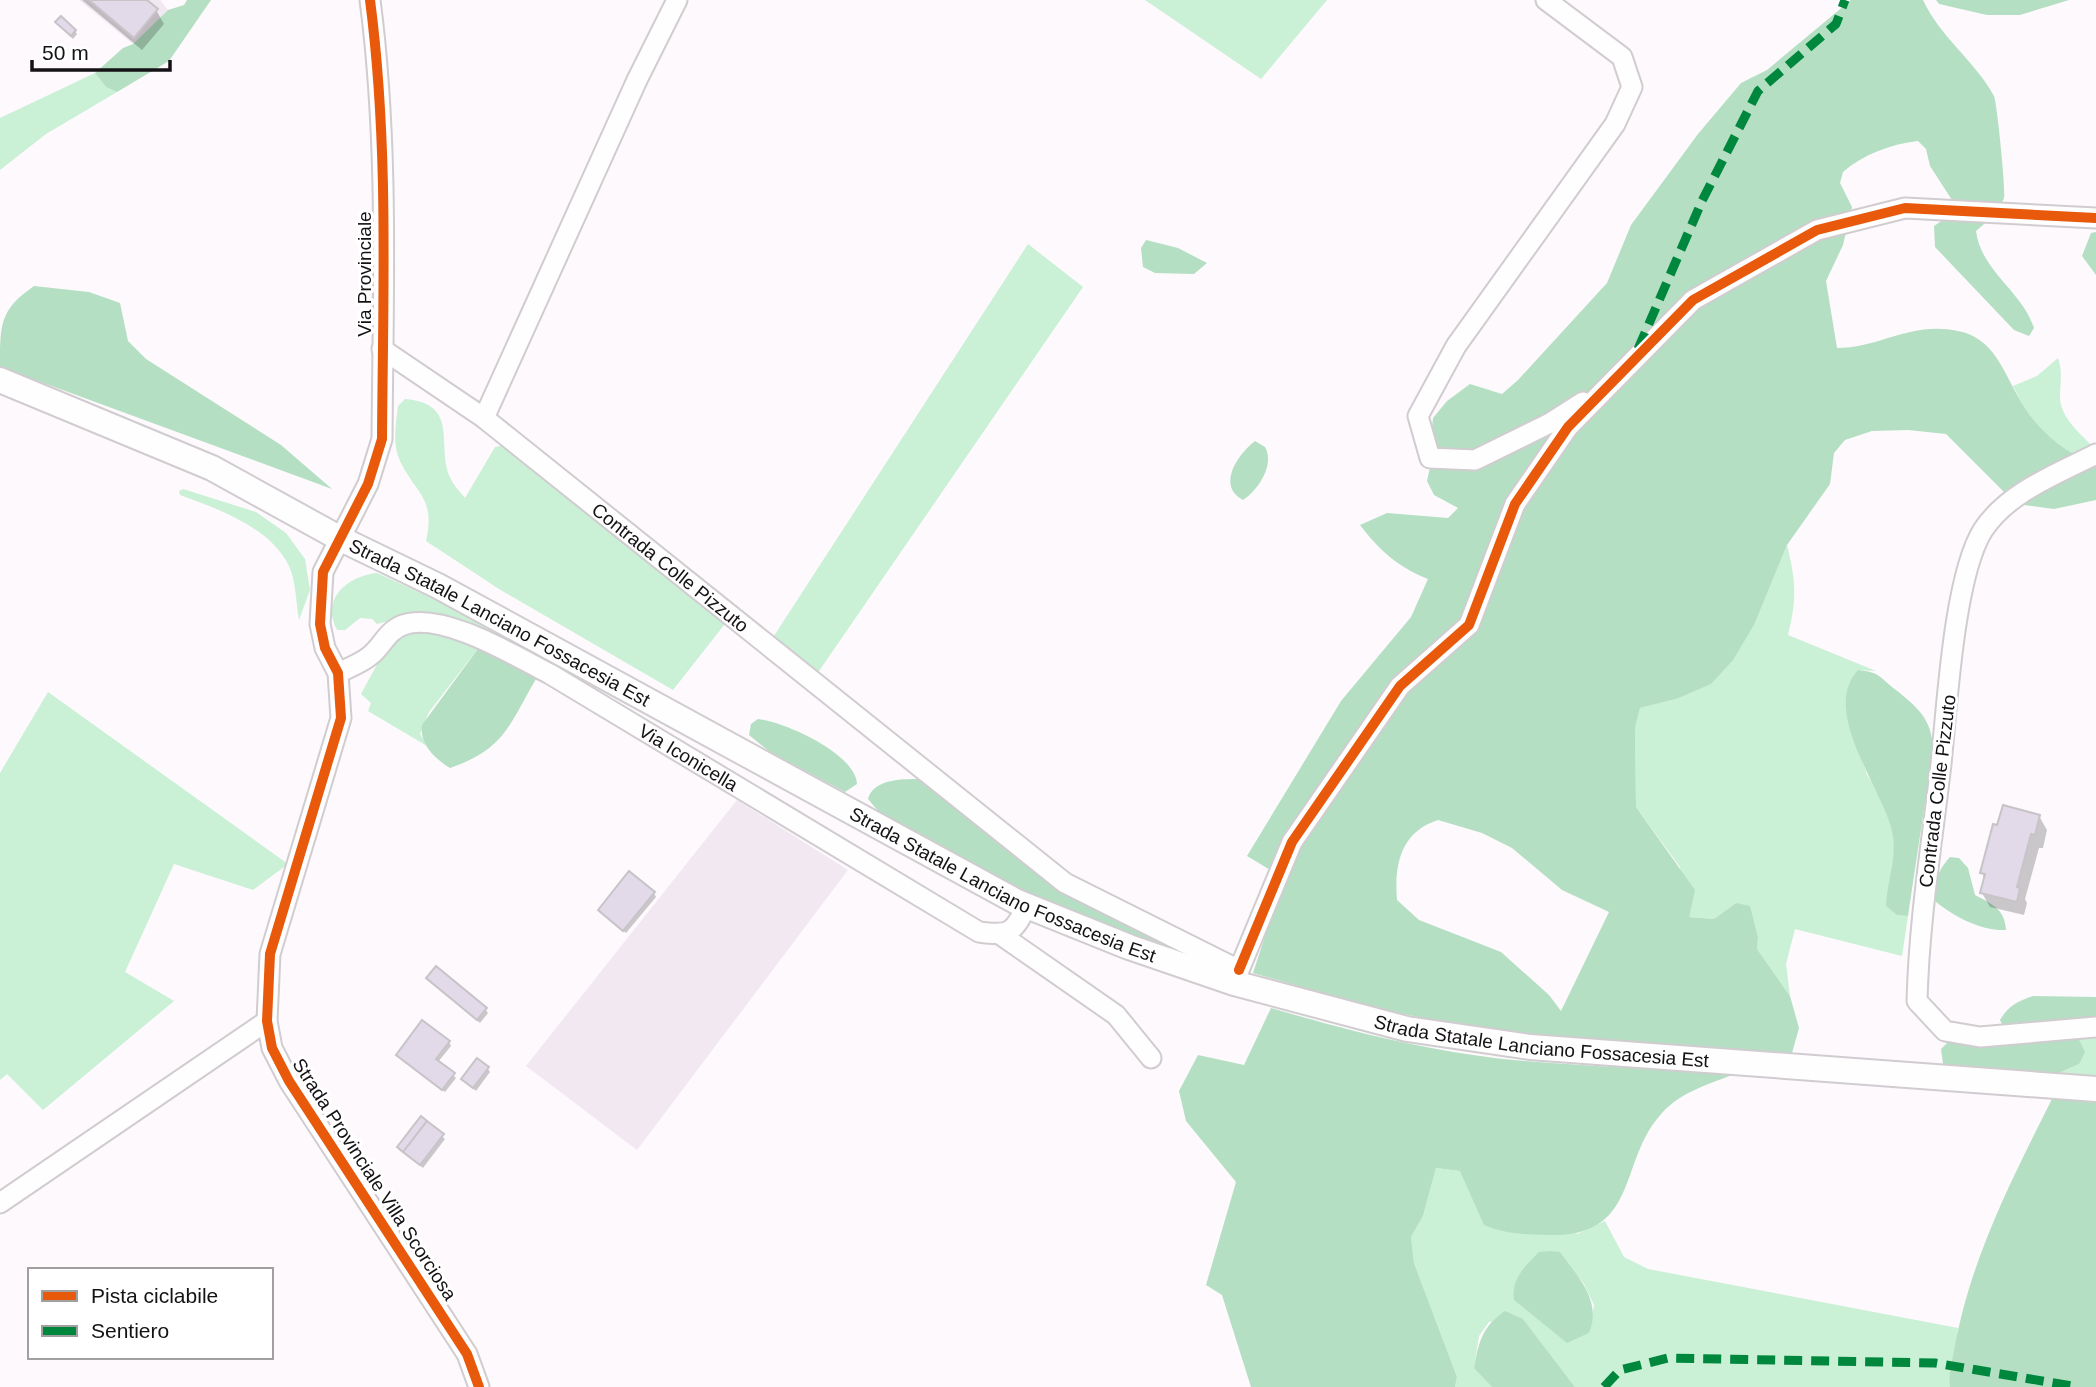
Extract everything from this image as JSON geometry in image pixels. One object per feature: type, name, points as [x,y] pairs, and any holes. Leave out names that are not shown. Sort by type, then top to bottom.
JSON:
[{"type":"main road","name":"Strada Statale Lanciano Fossacesia Est","points":[[0,380],[212,468],[339,538],[438,586],[1027,906],[1129,947],[1236,977],[1322,1008],[1407,1029],[1530,1047],[2096,1089]]},
{"type":"street","name":"Via Provinciale","points":[[339,538],[368,484],[382,439],[381,123],[378,56],[370,0]]},
{"type":"street","points":[[484,418],[637,80],[677,0]]},
{"type":"street","points":[[1546,0],[1622,57],[1632,87],[1615,124],[1456,346],[1418,416],[1430,458],[1475,460],[1550,423],[1609,386]]},
{"type":"street","points":[[1236,977],[1292,842],[1400,686],[1469,625],[1514,504],[1568,428],[1693,300],[1817,230],[1905,208],[2096,218]]},
{"type":"street","name":"Contrada Colle Pizzuto","points":[[383,349],[484,418],[1065,883],[1236,977]]},
{"type":"street","name":"Contrada Colle Pizzuto","points":[[2096,454],[2017,495],[1984,530],[1969,565],[1951,670],[1918,950],[1917,1000],[1945,1031],[1980,1037],[2096,1027]]},
{"type":"street","name":"Strada Provinciale Villa Scorciosa","points":[[339,538],[323,572],[320,624],[325,648],[338,673],[341,718],[270,954],[267,1021],[272,1048],[289,1081],[467,1354],[479,1387]]},
{"type":"street","name":"Via Iconicella","points":[[338,673],[371,656],[389,633],[403,625],[422,623],[485,641],[562,681],[979,932],[1001,935],[1116,1015],[1151,1058]]},
{"type":"street","points":[[1001,935],[1015,928],[1027,906]]},
{"type":"street","points":[[0,1203],[267,1021]]},
{"type":"shaded area","points":[[79,0],[160,0],[168,10],[133,44]]},
{"type":"shaded area","points":[[737,800],[848,870],[637,1150],[526,1066]]},
{"type":"green space","points":[[187,0],[211,0],[169,61],[117,92],[106,87],[95,73],[123,48],[133,44],[168,10],[184,5]]},
{"type":"green space","points":[[1145,0],[1327,0],[1261,79]]},
{"type":"green space","points":[[1851,0],[1923,0],[1939,26],[1994,96],[2004,198],[1995,212],[1976,231],[1985,258],[2021,303],[2034,328],[2029,336],[2014,330],[1935,247],[1934,226],[1952,214],[1952,200],[1930,166],[1926,149],[1918,141],[1878,151],[1843,172],[1840,183],[1852,207],[1843,245],[1826,281],[1837,348],[1867,344],[1925,329],[1958,331],[1970,335],[1989,348],[1996,357],[2020,400],[2042,429],[2059,445],[2079,457],[2090,463],[2096,460],[2096,500],[2054,509],[2016,504],[1946,434],[1908,430],[1872,431],[1845,440],[1834,453],[1830,484],[1787,545],[1755,623],[1733,660],[1711,684],[1676,699],[1640,708],[1635,728],[1636,807],[1695,890],[1689,917],[1714,919],[1736,903],[1750,906],[1758,938],[1757,949],[1790,996],[1799,1028],[1792,1053],[1612,1041],[1477,1027],[1388,1010],[1253,973],[1270,921],[1272,871],[1247,856],[1341,701],[1411,617],[1428,579],[1390,557],[1360,525],[1387,513],[1448,518],[1458,508],[1434,495],[1427,481],[1433,454],[1433,418],[1447,401],[1470,384],[1502,394],[1518,380],[1607,283],[1631,225],[1698,134],[1741,83],[1767,70]],"holes":[[[1438,820],[1482,833],[1512,848],[1562,890],[1609,912],[1561,1011],[1549,995],[1501,952],[1419,920],[1397,900],[1397,874],[1402,851],[1408,841],[1425,825]]]},
{"type":"green space","points":[[1936,0],[2069,0],[2020,15],[1987,15],[1939,4]]},
{"type":"green space","points":[[95,73],[106,87],[117,92],[46,134],[0,170],[0,118]]},
{"type":"green space","points":[[2096,232],[2096,275],[2082,256],[2091,233]]},
{"type":"green space","points":[[1146,240],[1178,248],[1207,263],[1194,274],[1155,273],[1143,267],[1141,248]]},
{"type":"green space","points":[[1028,244],[1083,287],[817,674],[772,639]]},
{"type":"green space","points":[[34,286],[89,292],[120,303],[128,341],[146,359],[281,445],[332,489],[0,367],[4,319],[14,303]]},
{"type":"green space","points":[[2058,358],[2061,405],[2071,424],[2092,446],[2090,463],[2065,449],[2044,432],[2027,411],[2013,386],[2037,376]]},
{"type":"green space","points":[[405,399],[422,402],[433,408],[439,417],[443,426],[449,475],[465,498],[495,447],[505,445],[728,620],[673,690],[499,589],[426,541],[426,505],[400,461],[396,448],[398,406]]},
{"type":"green space","points":[[1255,441],[1265,447],[1268,461],[1259,484],[1243,500],[1235,494],[1230,479],[1242,454]]},
{"type":"green space","points":[[183,489],[256,512],[286,533],[305,559],[310,590],[299,620],[293,578],[280,552],[269,540],[242,521],[180,495],[179,491]]},
{"type":"green space","points":[[1787,545],[1794,590],[1788,635],[1876,671],[1858,670],[1847,714],[1867,775],[1882,797],[1893,833],[1895,855],[1887,897],[1897,915],[1908,916],[1902,956],[1795,929],[1786,964],[1790,996],[1757,949],[1758,938],[1736,903],[1714,919],[1689,917],[1680,867],[1636,807],[1635,728],[1640,708],[1676,699],[1755,623]]},
{"type":"green space","points":[[377,573],[512,635],[501,639],[417,614],[377,624],[372,619],[360,618],[345,630],[337,630],[332,608],[340,591],[356,579]]},
{"type":"green space","points":[[419,631],[480,646],[429,712],[420,734],[427,746],[368,711],[371,703],[361,694],[392,637]]},
{"type":"green space","points":[[480,646],[536,679],[504,734],[483,753],[450,768],[429,750],[423,738],[422,725]]},
{"type":"green space","points":[[1858,670],[1879,676],[1911,703],[1927,722],[1932,739],[1933,749],[1908,916],[1897,915],[1886,906],[1893,860],[1892,831],[1849,728],[1846,707],[1848,687]]},
{"type":"green space","points":[[48,692],[288,864],[253,890],[174,864],[125,972],[174,1001],[43,1110],[7,1074],[0,1080],[0,773]]},
{"type":"green space","points":[[758,719],[785,726],[817,741],[845,762],[854,773],[857,784],[845,792],[770,752],[749,735],[751,724]]},
{"type":"green space","points":[[919,779],[933,785],[1175,947],[1170,953],[1012,890],[879,812],[868,799],[871,792],[882,784]]},
{"type":"green space","points":[[1950,857],[1959,858],[1968,868],[1975,895],[1992,904],[2000,912],[2006,930],[1969,922],[1936,902],[1937,878]]},
{"type":"green space","points":[[2033,996],[2096,997],[2096,1023],[2003,1026],[2000,1020],[2006,1011]]},
{"type":"green space","points":[[1271,1008],[1397,1041],[1493,1058],[1737,1073],[1687,1094],[1662,1113],[1639,1151],[1615,1207],[1602,1221],[1584,1231],[1558,1235],[1511,1233],[1484,1225],[1460,1171],[1436,1168],[1423,1216],[1411,1237],[1414,1263],[1457,1377],[1455,1387],[1251,1387],[1222,1295],[1206,1285],[1236,1182],[1186,1121],[1179,1091],[1198,1055],[1244,1065]]},
{"type":"green space","points":[[2060,1037],[2096,1037],[2096,1077],[2059,1073],[2079,1064]]},
{"type":"green space","points":[[2060,1037],[2079,1040],[2085,1052],[2079,1064],[2059,1073],[1943,1064],[1941,1049],[1947,1043]]},
{"type":"green space","points":[[2053,1097],[2096,1103],[2096,1387],[1950,1387],[1961,1317],[1970,1284],[1994,1220]]},
{"type":"green space","points":[[1436,1168],[1460,1171],[1577,1234],[1605,1221],[1624,1257],[1648,1269],[1958,1328],[1950,1387],[1575,1387],[1523,1319],[1489,1322],[1479,1336],[1474,1367],[1492,1387],[1455,1387],[1457,1377],[1414,1263],[1411,1237],[1423,1216]],"holes":[[[1560,1252],[1584,1284],[1594,1305],[1589,1333],[1567,1342],[1544,1321]]]},
{"type":"green space","points":[[1539,1252],[1560,1252],[1574,1271],[1587,1290],[1593,1310],[1589,1333],[1567,1343],[1514,1300],[1517,1279],[1524,1268]]},
{"type":"green space","points":[[1505,1311],[1523,1319],[1575,1387],[1492,1387],[1474,1368],[1486,1329]]},
{"type":"building","points":[[89,0],[147,0],[158,9],[134,38]]},
{"type":"building","points":[[61,16],[76,30],[71,36],[55,22]]},
{"type":"building","points":[[2003,805],[2040,815],[2035,835],[2031,834],[2017,887],[2020,888],[2017,902],[1980,893],[1985,874],[1980,873],[1993,824],[1997,825]]},
{"type":"building","points":[[629,871],[655,892],[623,931],[598,910]]},
{"type":"building","points":[[436,966],[487,1008],[477,1020],[426,978]]},
{"type":"building","points":[[422,1020],[450,1041],[436,1059],[455,1073],[442,1090],[396,1055]]},
{"type":"building","points":[[477,1058],[489,1067],[473,1088],[461,1079]]},
{"type":"building","points":[[421,1116],[427,1121],[403,1152],[397,1147]]},
{"type":"building","points":[[427,1121],[444,1134],[420,1165],[403,1152]]},
{"type":"marked path","points":[[1638,349],[1702,201],[1758,91],[1836,24],[1845,0]]},
{"type":"marked path","points":[[1604,1387],[1620,1370],[1668,1358],[1935,1363],[2078,1387]]},
{"type":"cycle path","points":[[370,0],[382,164],[382,439],[368,484],[323,572],[320,624],[325,648],[338,673],[341,718],[270,954],[267,1021],[272,1048],[289,1081],[467,1354],[479,1387]]},
{"type":"cycle path","points":[[1239,970],[1292,842],[1400,686],[1469,625],[1515,504],[1568,427],[1693,300],[1817,230],[1905,208],[2096,218]]}]
